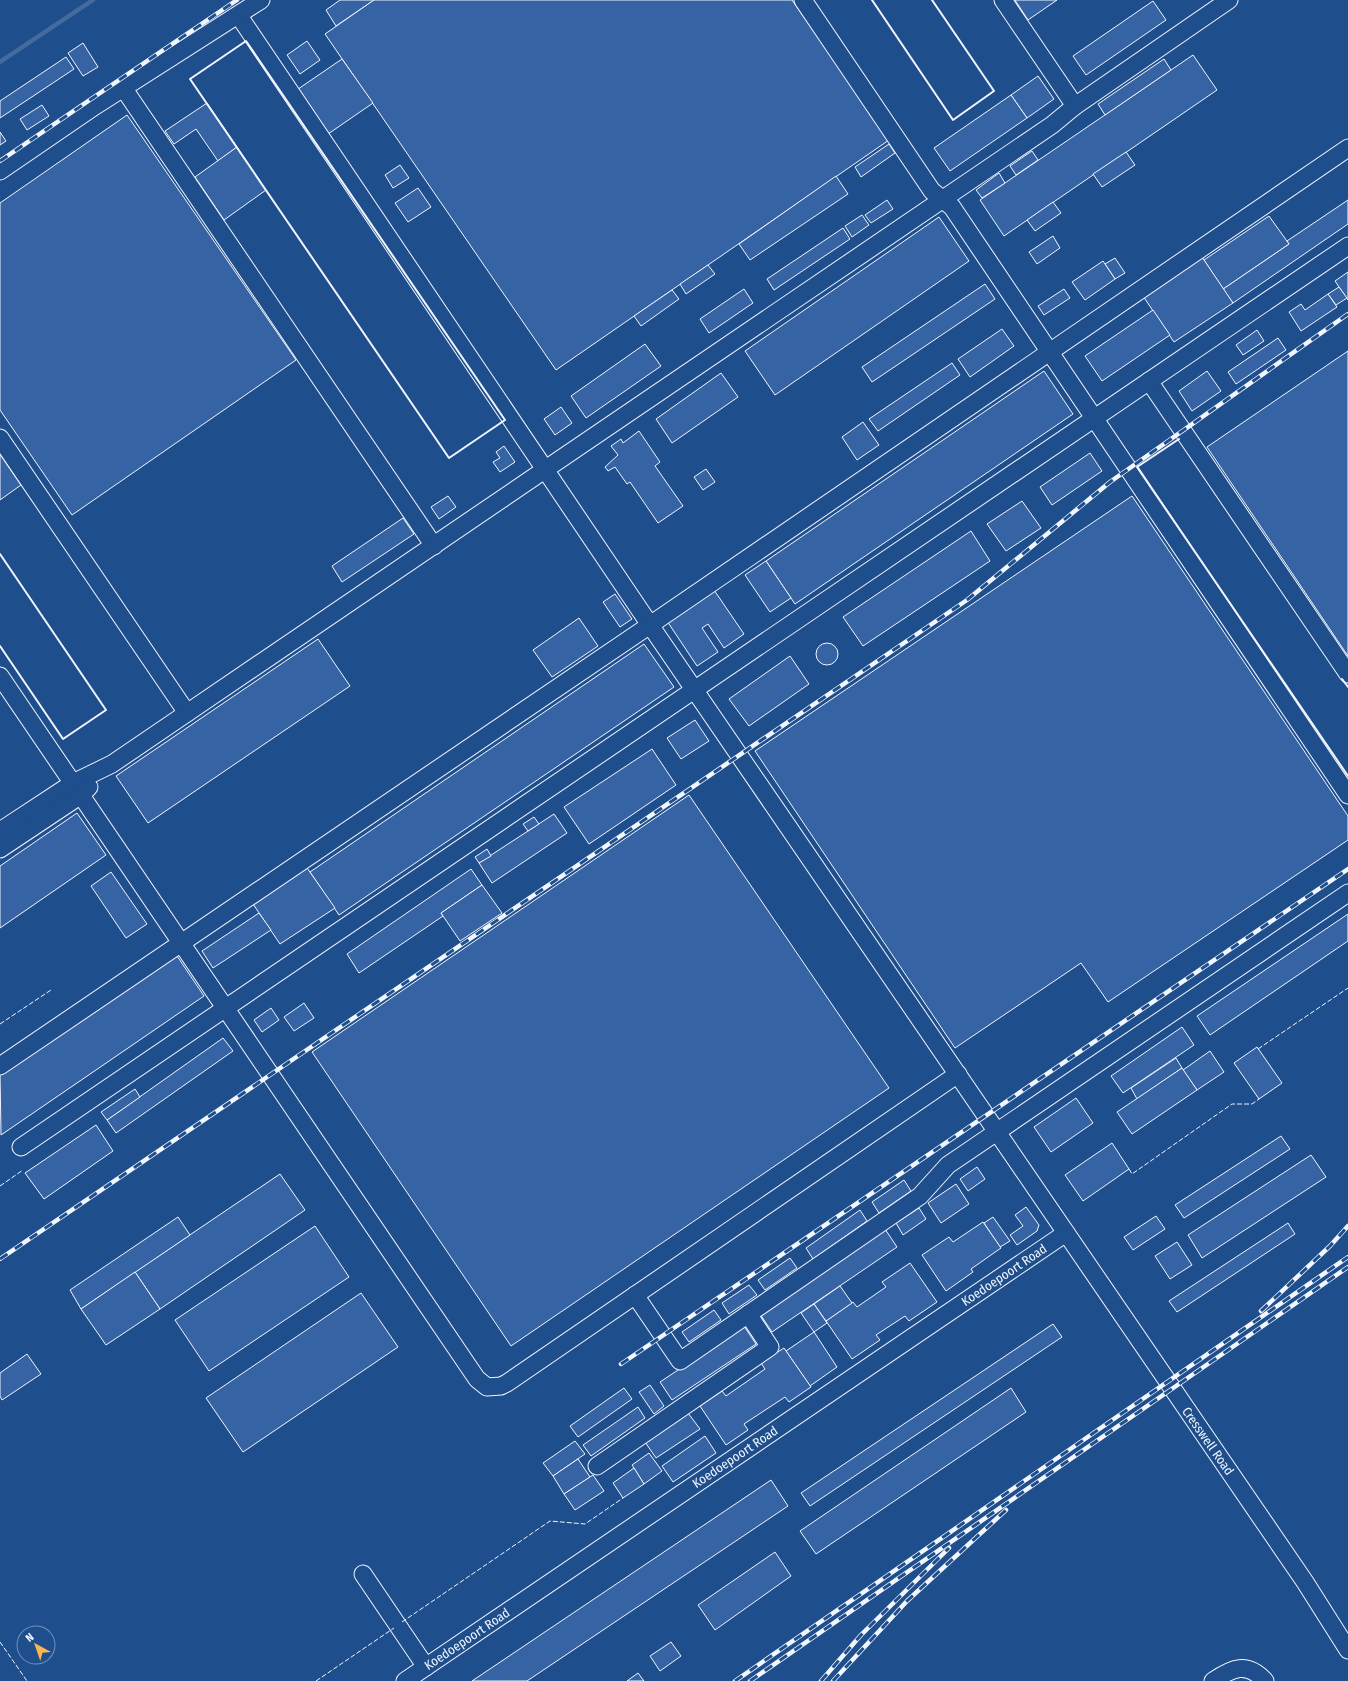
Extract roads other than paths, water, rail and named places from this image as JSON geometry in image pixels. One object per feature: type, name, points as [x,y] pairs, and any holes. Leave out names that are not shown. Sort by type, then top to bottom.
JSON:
[{"type":"street","points":[[0,171],[95,106],[239,16],[261,0]]},
{"type":"street","points":[[803,0],[932,191],[952,207],[1093,419],[1348,795]]},
{"type":"street","points":[[1002,0],[1074,106]]},
{"type":"street","points":[[0,849],[77,789],[112,764],[943,200],[1052,125],[1074,106],[1229,0]]},
{"type":"street","name":"Cresswell Road","points":[[239,16],[650,625],[1305,1582],[1348,1650]]},
{"type":"street","points":[[124,89],[434,546]]},
{"type":"street","points":[[0,1066],[650,625],[1348,148]]},
{"type":"street","points":[[21,1147],[1348,246]]},
{"type":"street","points":[[1149,381],[1348,674]]},
{"type":"street","points":[[0,438],[187,713]]},
{"type":"street","points":[[0,676],[477,1379],[483,1385],[493,1388],[507,1383],[958,1074]]},
{"type":"street","points":[[0,831],[77,789]]},
{"type":"street","points":[[635,1295],[680,1360],[920,1196],[948,1165],[1348,893]]},
{"type":"street","name":"Koedoepoort Road","points":[[405,1681],[1066,1233]]},
{"type":"street","points":[[597,1466],[770,1347],[748,1314]]},
{"type":"street","points":[[363,1574],[426,1667]]},
{"type":"street","points":[[1213,1681],[1231,1670],[1240,1668],[1254,1671],[1265,1681]]},
{"type":"waterway","points":[[0,62],[93,0]]},
{"type":"railway","points":[[0,161],[237,0]]},
{"type":"railway","points":[[0,1259],[967,600],[1110,482],[1348,314]]},
{"type":"railway","points":[[621,1364],[1348,869]]},
{"type":"railway","points":[[1261,1311],[1330,1246],[1348,1226]]},
{"type":"railway","points":[[735,1681],[1348,1257]]},
{"type":"railway","points":[[750,1681],[1348,1267]]},
{"type":"railway","points":[[833,1681],[907,1601],[1006,1510]]},
{"type":"railway","points":[[821,1681],[861,1635],[949,1548]]}]
